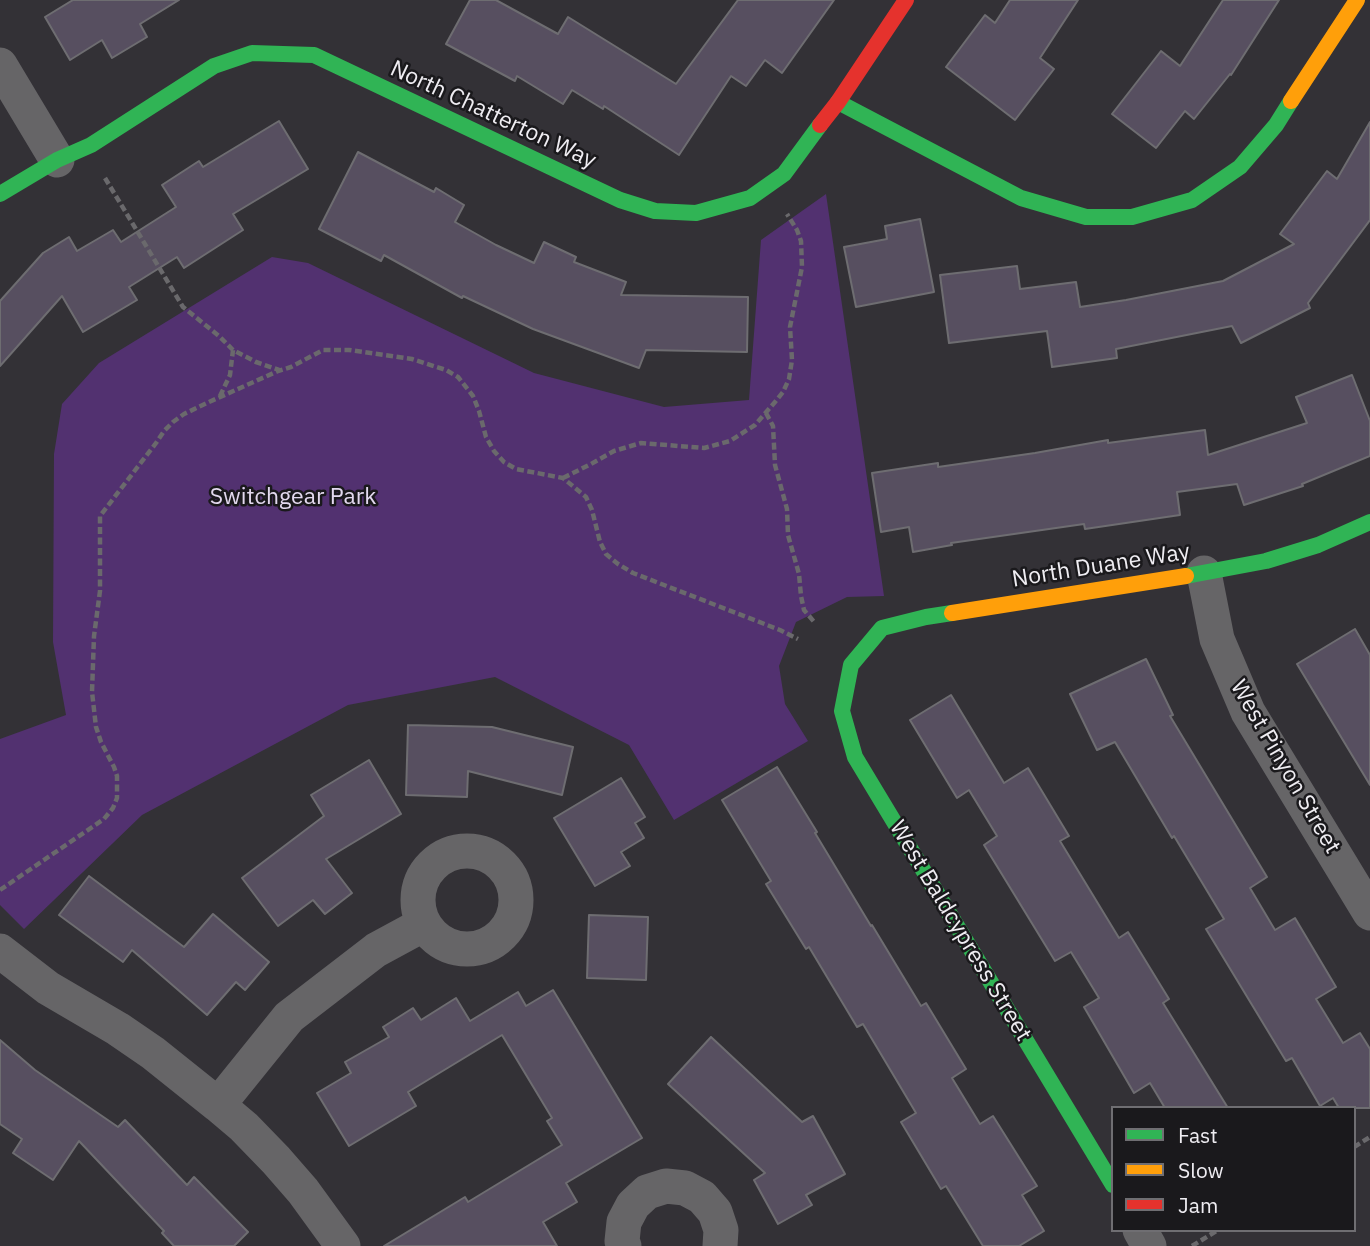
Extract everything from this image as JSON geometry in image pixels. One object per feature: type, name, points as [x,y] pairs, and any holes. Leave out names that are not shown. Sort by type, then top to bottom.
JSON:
[{"type":"street","name":"North Chatterton Way","points":[[0,194],[57,160],[91,145],[214,66],[251,54],[314,55],[620,200],[655,211],[696,213],[750,198],[784,174],[838,102],[906,0]]},
{"type":"street","points":[[838,102],[1021,198],[1086,217],[1132,217],[1192,200],[1240,167],[1276,125],[1357,0]]},
{"type":"street","points":[[0,65],[57,160]]},
{"type":"street","name":"North Duane Way","points":[[851,665],[882,628],[926,617],[1266,561],[1318,545],[1370,522]]},
{"type":"street","name":"West Pinyon Street","points":[[1204,573],[1217,639],[1248,712],[1370,914]]},
{"type":"street","name":"West Baldcypress Street","points":[[851,665],[842,711],[855,757],[1111,1182]]},
{"type":"street","points":[[218,1105],[289,1017],[376,950],[424,924]]},
{"type":"street","points":[[0,951],[48,988],[153,1053],[244,1127],[303,1191],[343,1246]]},
{"type":"street","points":[[624,1246],[624,1222],[633,1205],[648,1192],[666,1186],[685,1188],[702,1197],[715,1212],[721,1230],[720,1246]]},
{"type":"path","points":[[101,171],[183,307],[219,335],[233,350],[256,362],[281,370]]},
{"type":"path","points":[[563,478],[614,451],[641,443],[704,448],[718,445],[743,434],[766,413],[789,379],[792,360],[790,327],[802,267],[801,242],[787,214]]},
{"type":"path","points":[[219,398],[230,375],[233,350]]},
{"type":"path","points":[[0,890],[104,819],[117,798],[117,776],[96,727],[92,692],[94,636],[100,591],[100,516],[173,422],[184,414],[323,350],[412,359],[457,377],[473,396],[486,437],[494,451],[504,462],[516,469],[563,478],[586,497],[600,542],[606,554],[618,564],[632,573],[798,639]]},
{"type":"path","points":[[766,413],[773,426],[775,465],[787,509],[788,535],[799,574],[800,596],[804,610],[815,623]]},
{"type":"path","points":[[1192,1246],[1215,1232]]},
{"type":"green space","name":"Switchgear Park","points":[[826,194],[884,596],[847,597],[796,622],[779,666],[785,704],[808,741],[674,820],[629,745],[495,677],[348,705],[142,815],[24,929],[0,905],[0,739],[66,715],[53,642],[54,454],[62,404],[99,363],[272,257],[308,263],[534,373],[664,407],[749,400],[761,240]]},
{"type":"building","points":[[73,0],[179,0],[140,24],[147,37],[112,58],[102,40],[70,60],[45,17]]},
{"type":"building","points":[[470,0],[496,0],[558,34],[568,17],[676,84],[738,0],[834,0],[782,73],[765,60],[746,86],[731,76],[679,155],[604,106],[603,109],[572,90],[563,104],[517,76],[515,81],[446,44]]},
{"type":"building","points":[[1010,0],[1078,0],[1040,58],[1054,69],[1015,120],[946,67],[985,15],[995,23]]},
{"type":"building","points":[[1223,0],[1279,0],[1231,75],[1194,119],[1185,111],[1156,148],[1112,114],[1161,51],[1180,66]]},
{"type":"building","points":[[279,121],[308,169],[233,214],[243,230],[184,268],[177,257],[129,287],[137,300],[83,332],[62,296],[0,366],[0,301],[43,253],[69,237],[77,251],[113,230],[121,242],[176,207],[162,185],[199,161],[203,167]]},
{"type":"building","points":[[1370,122],[1370,220],[1308,303],[1310,308],[1241,343],[1232,326],[1116,349],[1117,358],[1052,367],[1047,331],[949,343],[940,275],[1017,266],[1020,289],[1076,282],[1080,307],[1223,281],[1294,244],[1280,234],[1327,171],[1337,179]]},
{"type":"building","points":[[358,152],[434,192],[436,188],[464,205],[455,222],[534,263],[544,242],[576,257],[574,262],[626,282],[621,295],[748,297],[747,352],[646,350],[639,368],[533,329],[463,296],[462,298],[384,255],[381,261],[319,229]]},
{"type":"building","points":[[920,219],[934,292],[856,307],[844,247],[887,239],[885,226]]},
{"type":"building","points":[[1352,375],[1370,421],[1370,456],[1302,484],[1303,486],[1244,505],[1237,484],[1177,492],[1180,515],[1085,529],[1084,524],[951,543],[952,545],[913,552],[909,527],[881,532],[872,473],[938,463],[938,467],[1108,440],[1108,443],[1205,430],[1208,455],[1307,423],[1296,397]]},
{"type":"building","points":[[1355,629],[1370,655],[1370,785],[1297,664]]},
{"type":"building","points":[[1146,659],[1173,715],[1170,716],[1267,877],[1250,888],[1275,930],[1295,918],[1336,987],[1316,999],[1343,1043],[1360,1033],[1370,1049],[1370,1108],[1338,1106],[1333,1098],[1320,1106],[1292,1058],[1286,1061],[1206,929],[1224,919],[1115,742],[1097,750],[1070,694]]},
{"type":"building","points":[[951,695],[1004,783],[1028,768],[1069,836],[1060,841],[1119,938],[1128,932],[1169,999],[1163,1003],[1227,1106],[1164,1106],[1150,1083],[1134,1093],[1084,1007],[1099,998],[1071,952],[1055,961],[984,845],[997,836],[969,790],[957,798],[910,720]]},
{"type":"building","points":[[408,725],[492,727],[573,747],[562,795],[468,771],[467,797],[406,795]]},
{"type":"building","points":[[369,760],[401,814],[326,859],[352,893],[325,914],[313,900],[278,926],[242,878],[324,816],[311,795]]},
{"type":"building","points":[[777,767],[921,1006],[926,1003],[966,1069],[952,1078],[980,1124],[993,1116],[1037,1186],[1022,1195],[1044,1231],[1019,1246],[983,1246],[946,1186],[941,1189],[901,1122],[916,1113],[863,1024],[857,1027],[809,947],[806,949],[766,884],[771,881],[722,800]]},
{"type":"building","points":[[621,778],[645,817],[635,823],[644,838],[621,852],[630,866],[595,886],[554,818]]},
{"type":"building","points":[[89,876],[184,947],[213,914],[269,962],[245,990],[236,982],[207,1015],[132,950],[123,962],[59,915]]},
{"type":"building","points":[[589,915],[648,917],[646,980],[587,978]]},
{"type":"building","points":[[553,990],[642,1138],[566,1183],[577,1202],[543,1222],[557,1246],[384,1246],[465,1197],[468,1202],[562,1145],[547,1121],[552,1118],[502,1035],[408,1092],[416,1106],[349,1146],[317,1093],[351,1073],[345,1062],[389,1037],[383,1027],[413,1008],[421,1020],[456,998],[470,1021],[518,992],[526,1006]]},
{"type":"building","points":[[711,1037],[802,1122],[813,1116],[845,1174],[806,1195],[812,1205],[778,1224],[754,1180],[765,1173],[668,1084]]},
{"type":"building","points":[[0,1040],[35,1070],[118,1127],[125,1120],[187,1185],[194,1177],[248,1232],[234,1246],[174,1246],[162,1233],[164,1231],[79,1141],[53,1180],[13,1153],[22,1139],[0,1124]]},
{"type":"traffic: fast","points":[[0,194],[57,160],[91,145],[214,66],[252,53],[314,55],[620,200],[655,211],[696,213],[750,198],[784,174],[820,125]]},
{"type":"traffic: fast","points":[[838,102],[1021,198],[1086,217],[1132,217],[1192,200],[1240,167],[1276,125],[1291,101]]},
{"type":"traffic: fast","points":[[1186,576],[1266,561],[1318,545],[1370,522]]},
{"type":"traffic: fast","points":[[952,613],[882,628],[851,665],[842,711],[855,757],[1111,1182]]},
{"type":"traffic: slow","points":[[1291,101],[1357,0]]},
{"type":"traffic: slow","points":[[952,613],[1186,576]]},
{"type":"traffic: jam","points":[[820,125],[906,0]]}]
